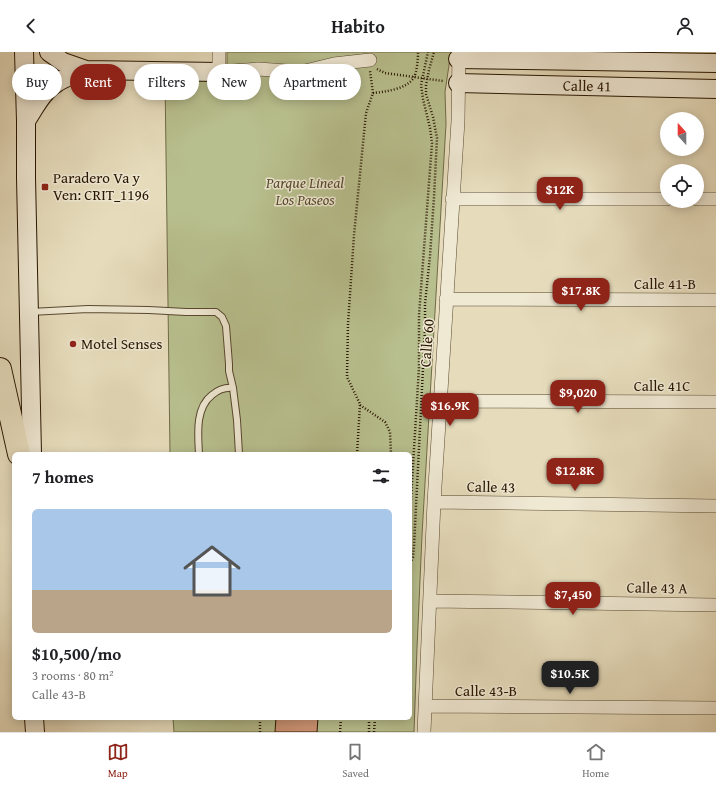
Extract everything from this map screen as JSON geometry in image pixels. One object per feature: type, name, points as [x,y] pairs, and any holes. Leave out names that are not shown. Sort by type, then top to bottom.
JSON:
[{"type":"highway","points":[[0,369],[19,452]]},
{"type":"street","points":[[24,52],[32,452]]},
{"type":"street","points":[[49,52],[63,62],[70,64]]},
{"type":"street","points":[[219,52],[219,64]]},
{"type":"street","name":"Calle 41","points":[[459,56],[716,63]]},
{"type":"street","name":"Calle 60","points":[[424,732],[439,401],[458,121],[459,56]]},
{"type":"street","points":[[261,69],[301,72],[334,64],[370,63]]},
{"type":"street","points":[[126,71],[207,72]]},
{"type":"street","points":[[26,121],[44,93],[54,84],[70,76]]},
{"type":"street","name":"Calle 41","points":[[458,83],[716,89]]},
{"type":"street","points":[[452,199],[660,199]]},
{"type":"street","points":[[704,199],[716,199]]},
{"type":"street","name":"Calle 41-B","points":[[446,299],[716,300]]},
{"type":"street","name":"Calle 41C","points":[[439,401],[716,402]]},
{"type":"street","name":"Calle 43","points":[[434,502],[716,506]]},
{"type":"street","name":"Calle 43 A","points":[[430,602],[716,604]]},
{"type":"street","name":"Calle 43-B","points":[[425,706],[716,708]]},
{"type":"street","points":[[34,720],[34,732]]},
{"type":"lane","points":[[29,312],[88,310],[216,312],[222,317],[226,326],[229,371],[237,420],[239,452]]},
{"type":"lane","points":[[198,452],[199,420],[204,403],[216,392],[226,388],[232,388]]},
{"type":"path","points":[[373,93],[394,90],[410,83],[414,77],[418,52]]},
{"type":"path","points":[[412,482],[419,367],[419,315],[432,143],[430,128],[422,99],[421,85],[428,52]]},
{"type":"path","points":[[412,559],[414,546],[424,351],[425,304],[431,241],[437,138],[433,117],[426,94],[426,85],[434,52]]},
{"type":"path","points":[[370,63],[384,73],[458,83]]},
{"type":"path","points":[[370,63],[373,93],[366,113],[354,235],[348,324],[347,377],[360,404],[385,422],[390,432],[391,452]]},
{"type":"path","points":[[357,452],[360,404]]},
{"type":"path","points":[[260,720],[260,732]]},
{"type":"path","points":[[340,732],[341,720]]},
{"type":"path","points":[[369,720],[369,732]]},
{"type":"path","points":[[374,732],[375,720]]},
{"type":"green space","name":"Parque Lineal Los Paseos","points":[[227,52],[451,52],[445,92],[446,124],[422,535],[414,732],[174,732],[173,720],[412,720],[412,452],[170,452],[165,100],[199,100],[199,78],[207,78],[207,100],[261,100],[261,64],[227,64]]},
{"type":"building","points":[[276,720],[318,720],[317,732],[275,732]]},
{"type":"place","name":"Paradero Va y Ven: CRIT_1196","points":[[45,187]]},
{"type":"place","name":"Motel Senses","points":[[73,344]]}]
